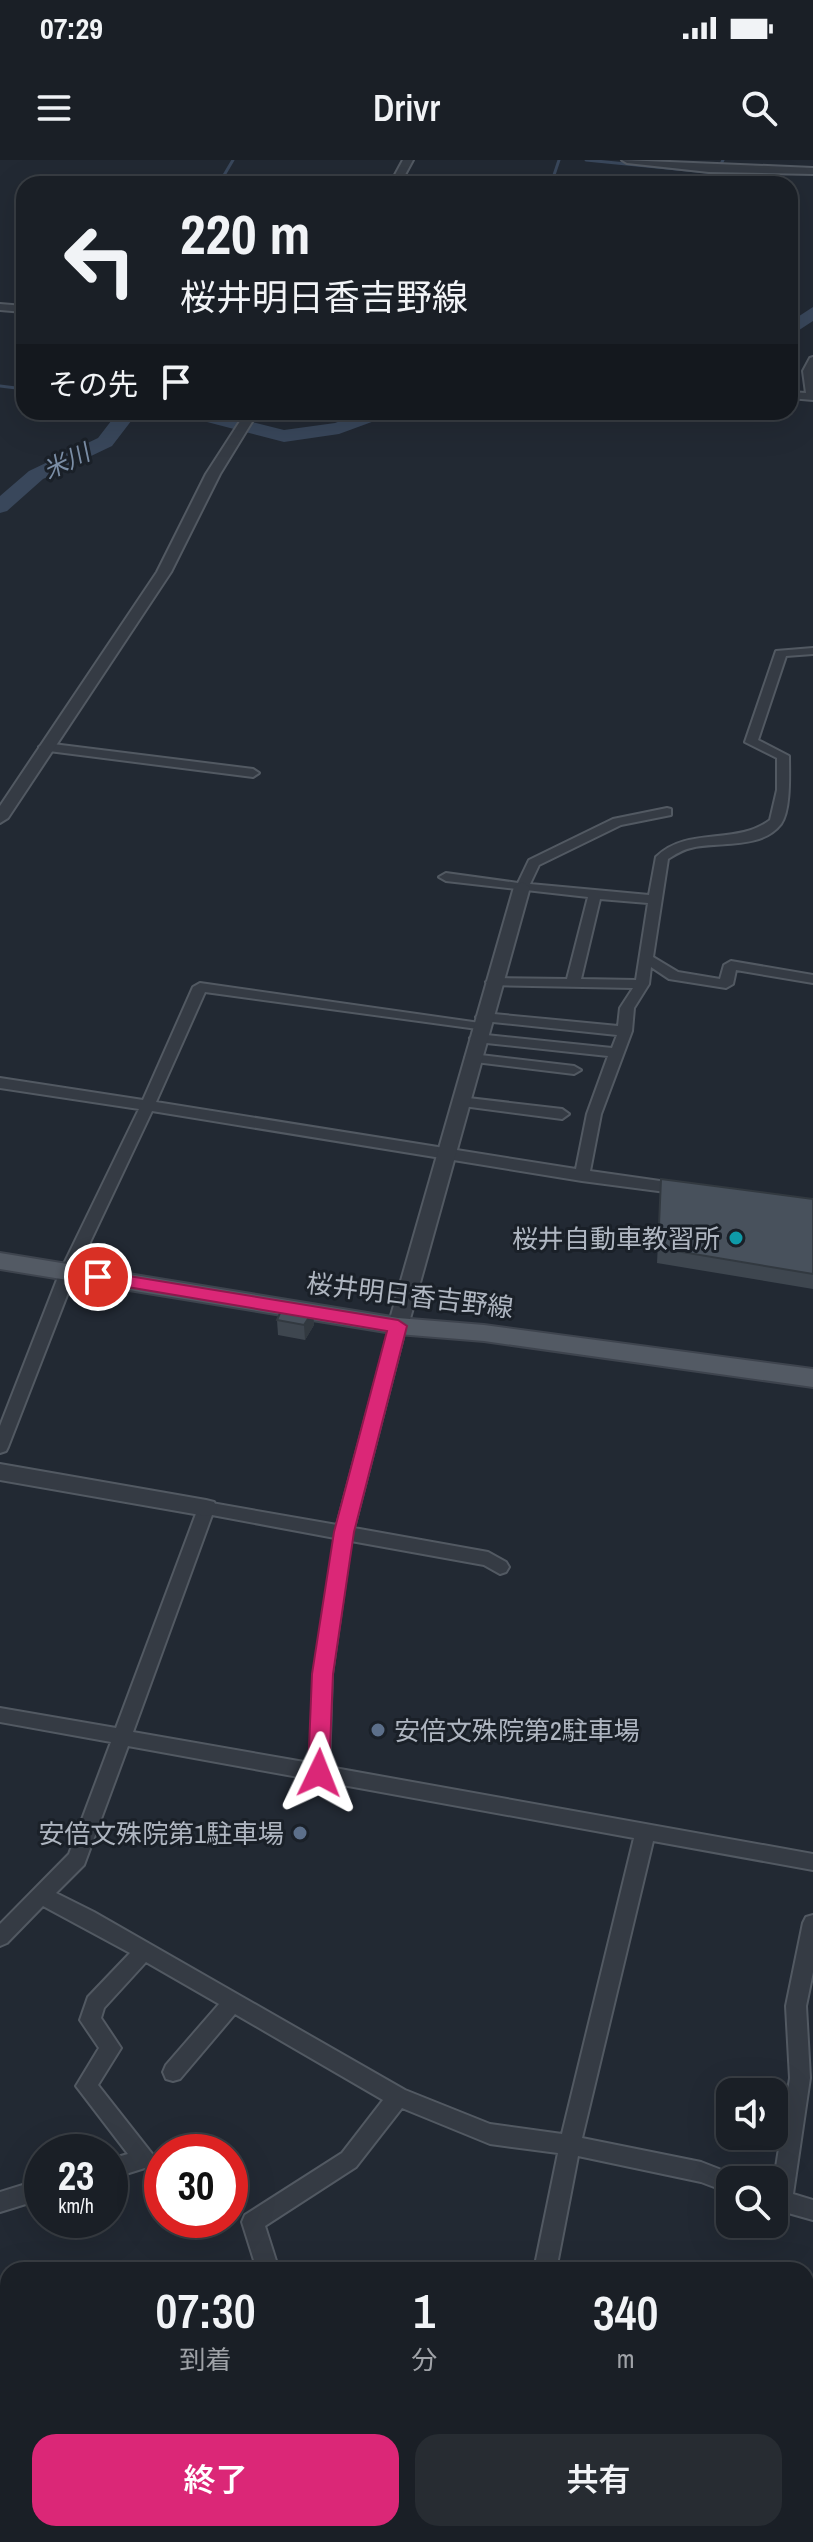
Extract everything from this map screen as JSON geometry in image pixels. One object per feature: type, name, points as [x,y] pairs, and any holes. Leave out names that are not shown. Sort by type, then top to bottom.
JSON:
[{"type":"main road","name":"桜井明日香吉野線","points":[[0,1261],[398,1326],[484,1333],[813,1378]]},
{"type":"street","points":[[627,160],[710,164],[730,169],[813,171]]},
{"type":"street","points":[[811,397],[806,381],[808,366],[813,360]]},
{"type":"street","points":[[3,809],[164,572],[213,474],[245,423]]},
{"type":"street","points":[[582,1176],[594,1114],[625,1031],[627,1008],[642,984],[662,857],[675,847],[698,839],[753,835],[776,822],[783,790],[783,756],[751,742],[779,664],[780,653],[813,651]]},
{"type":"street","points":[[45,747],[253,773]]},
{"type":"street","points":[[319,1773],[323,1674],[344,1532],[480,1027],[522,887],[534,863],[617,822],[667,812]]},
{"type":"street","points":[[446,877],[655,900]]},
{"type":"street","points":[[573,983],[595,894]]},
{"type":"street","points":[[646,958],[674,976],[726,984],[731,965],[813,979]]},
{"type":"street","points":[[493,982],[642,984]]},
{"type":"street","points":[[0,1447],[68,1272],[148,1105],[200,987],[480,1027],[617,1053]]},
{"type":"street","points":[[480,1027],[625,1031]]},
{"type":"street","points":[[472,1058],[574,1070]]},
{"type":"street","points":[[0,1083],[446,1156],[694,1191]]},
{"type":"street","points":[[460,1102],[562,1114]]},
{"type":"street","points":[[0,1472],[488,1559],[500,1567]]},
{"type":"street","points":[[0,1937],[77,1859],[206,1508]]},
{"type":"street","points":[[0,1715],[813,1862]]},
{"type":"street","points":[[547,2262],[570,2145],[645,1833]]},
{"type":"street","points":[[42,1896],[87,1918],[398,2097],[490,2134],[570,2145],[716,2178]]},
{"type":"street","points":[[783,2166],[800,2078],[796,2006],[813,1923]]},
{"type":"street","points":[[125,2134],[86,2086],[111,2050],[90,2020],[91,2011],[143,1952]]},
{"type":"street","points":[[173,2072],[233,2002]]},
{"type":"street","points":[[266,2262],[253,2222],[349,2160],[398,2097]]},
{"type":"street","points":[[128,2138],[142,2155],[141,2160],[128,2164]]},
{"type":"street","points":[[0,2202],[24,2195]]},
{"type":"street","points":[[788,2203],[813,2210]]},
{"type":"building","name":"桜井自動車教習所","points":[[661,1179],[813,1199],[813,1274],[658,1248]]},
{"type":"building","points":[[283,1306],[313,1311],[304,1325],[277,1320]]},
{"type":"waterway","points":[[224,176],[233,160]]},
{"type":"waterway","points":[[554,176],[559,160]]},
{"type":"waterway","points":[[586,160],[717,173]]},
{"type":"waterway","points":[[717,173],[723,160]]},
{"type":"waterway","name":"米川","points":[[798,324],[813,312]]},
{"type":"waterway","points":[[0,386],[16,388]]},
{"type":"waterway","name":"米川","points":[[0,507],[36,475],[105,442],[120,420]]},
{"type":"waterway","name":"米川","points":[[222,420],[284,436],[339,428],[360,420]]},
{"type":"place","name":"桜井自動車教習所","points":[[736,1238]]},
{"type":"place","name":"安倍文殊院第2駐車場","points":[[378,1730]]},
{"type":"place","name":"安倍文殊院第1駐車場","points":[[300,1833]]},
{"type":"route","points":[[98,1277],[398,1326],[344,1532],[323,1674],[319,1773]]}]
